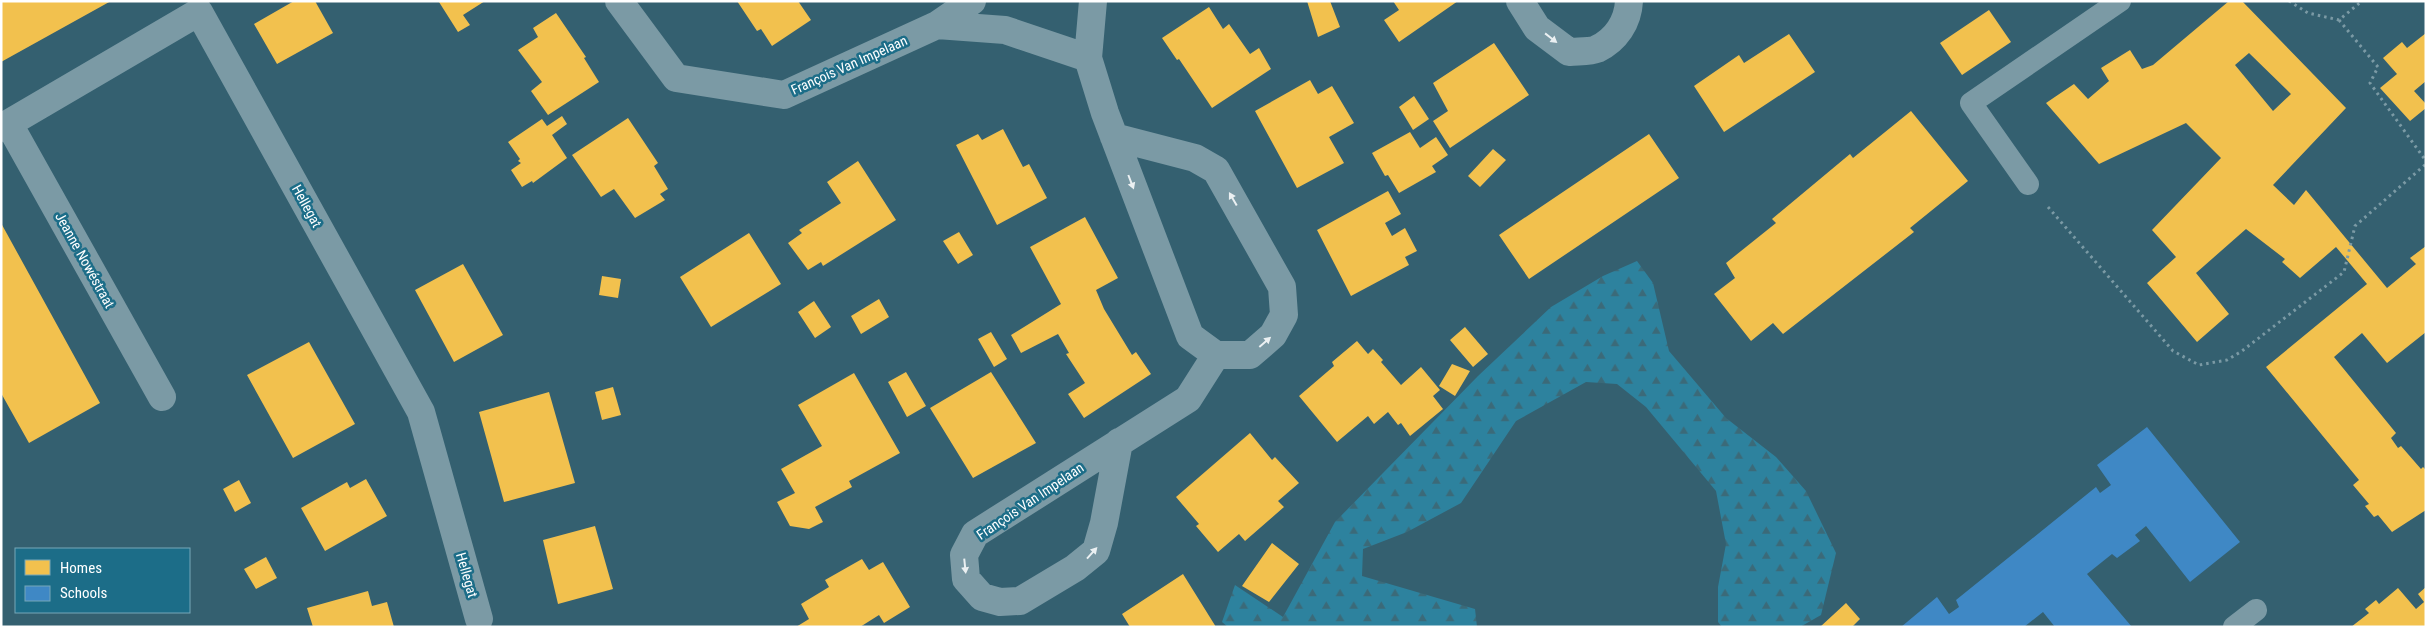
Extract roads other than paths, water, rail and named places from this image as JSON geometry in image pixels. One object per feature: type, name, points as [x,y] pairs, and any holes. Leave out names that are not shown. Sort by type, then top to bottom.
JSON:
[{"type":"street","name":"François Van Impelaan","points":[[619,1],[676,78],[784,95],[937,25],[972,1]]},
{"type":"street","points":[[1094,1],[1088,58],[1114,137],[1190,336],[1216,355],[1250,355],[1273,335],[1284,315],[1282,287],[1216,170],[1196,158],[1114,137]]},
{"type":"street","points":[[1520,1],[1537,28],[1569,52],[1596,50],[1614,36],[1625,24],[1629,1]]},
{"type":"street","name":"Hellegat","points":[[5,126],[200,12],[421,412],[479,619]]},
{"type":"street","name":"François Van Impelaan","points":[[937,25],[1005,30],[1088,58]]},
{"type":"street","name":"Jeanne Nowéstraat","points":[[5,126],[162,397]]},
{"type":"street","name":"François Van Impelaan","points":[[1119,442],[1104,523],[1096,551],[1075,568],[1020,601],[1000,602],[982,597],[966,579],[964,555],[975,534],[1119,442],[1188,399],[1216,355]]},
{"type":"lane","points":[[2028,184],[1970,103],[2120,1]]},
{"type":"lane","points":[[2234,627],[2256,610]]}]
